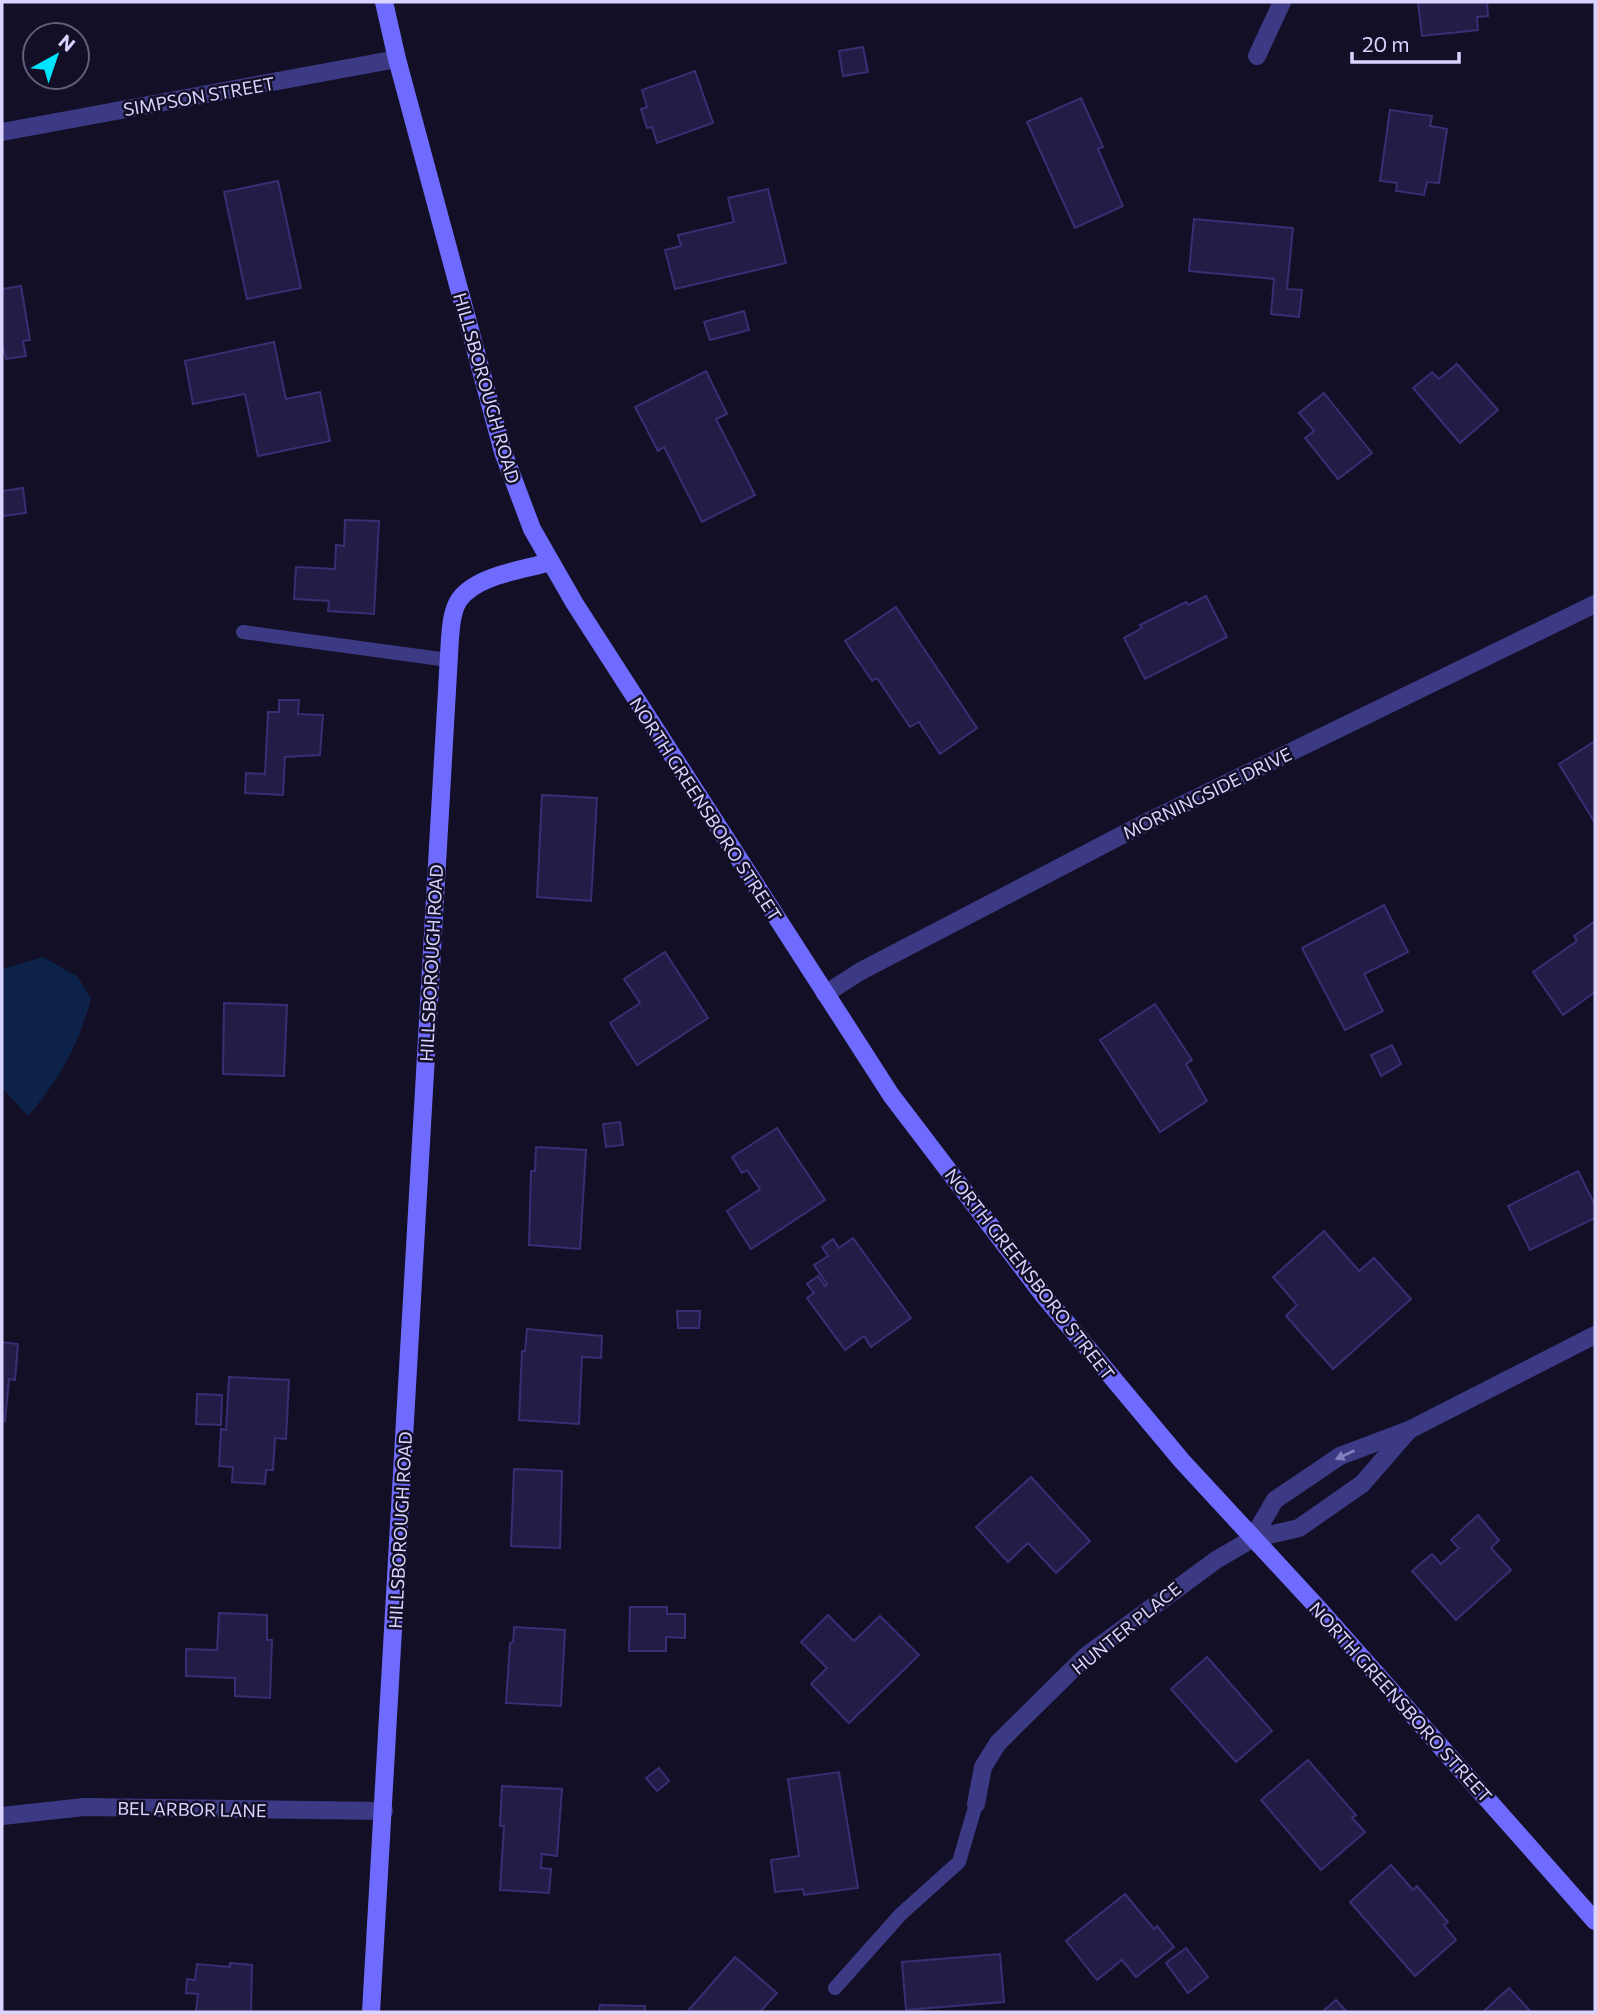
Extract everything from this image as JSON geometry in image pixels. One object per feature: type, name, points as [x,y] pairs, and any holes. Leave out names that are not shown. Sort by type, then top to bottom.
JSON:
[{"type":"main road","name":"HILLSBOROUGH ROAD","points":[[371,2012],[447,660],[454,611],[466,593],[494,578],[550,562],[531,528],[503,452],[384,2]]},
{"type":"main road","name":"NORTH GREENSBORO STREET","points":[[550,562],[891,1095],[1044,1296],[1182,1461],[1595,1921]]},
{"type":"street","points":[[1257,56],[1282,2]]},
{"type":"street","name":"SIMPSON STREET","points":[[2,132],[397,59]]},
{"type":"street","name":"MORNINGSIDE DRIVE","points":[[825,994],[861,971],[1149,821],[1595,604]]},
{"type":"street","points":[[1252,1539],[1275,1500],[1340,1457],[1409,1430],[1595,1335]]},
{"type":"street","points":[[1252,1539],[1299,1528],[1362,1484],[1409,1430]]},
{"type":"street","name":"HUNTER PLACE","points":[[976,1804],[983,1767],[998,1743],[1086,1656],[1187,1579],[1252,1539]]},
{"type":"street","name":"BEL ARBOR LANE","points":[[2,1816],[84,1807],[384,1811]]},
{"type":"lane","points":[[243,632],[447,660]]},
{"type":"lane","points":[[835,1988],[901,1914],[959,1862],[976,1804]]},
{"type":"water","points":[[43,957],[78,977],[91,999],[67,1061],[28,1116],[2,1088],[2,969]]},
{"type":"building","points":[[1418,2],[1487,2],[1488,16],[1477,17],[1478,30],[1422,36]]},
{"type":"building","points":[[863,47],[868,72],[843,76],[839,51]]},
{"type":"building","points":[[695,71],[713,123],[657,143],[652,127],[647,128],[641,109],[647,107],[642,90]]},
{"type":"building","points":[[1081,98],[1103,147],[1098,149],[1123,206],[1075,228],[1027,122]]},
{"type":"building","points":[[1390,110],[1432,116],[1430,126],[1447,129],[1439,183],[1427,182],[1424,195],[1396,191],[1397,183],[1380,181]]},
{"type":"building","points":[[278,181],[301,288],[247,299],[224,192]]},
{"type":"building","points":[[768,189],[786,263],[675,289],[665,250],[681,246],[678,235],[734,222],[728,198]]},
{"type":"building","points":[[1194,219],[1293,228],[1287,289],[1302,290],[1299,317],[1271,314],[1274,279],[1189,271]]},
{"type":"building","points":[[21,286],[30,340],[23,341],[26,356],[6,359],[2,344],[2,289]]},
{"type":"building","points":[[744,311],[749,330],[710,340],[704,322]]},
{"type":"building","points":[[274,342],[286,399],[320,392],[330,441],[258,456],[245,394],[193,404],[185,361]]},
{"type":"building","points":[[1457,364],[1498,410],[1460,443],[1413,388],[1432,372],[1439,379]]},
{"type":"building","points":[[706,371],[727,414],[716,419],[755,495],[702,522],[664,447],[658,451],[635,407]]},
{"type":"building","points":[[1324,393],[1372,453],[1338,479],[1305,438],[1314,431],[1299,413]]},
{"type":"building","points":[[23,488],[26,513],[2,516],[2,491]]},
{"type":"building","points":[[345,520],[379,521],[374,614],[328,611],[329,601],[294,599],[296,567],[335,569],[336,545],[344,546]]},
{"type":"building","points":[[1206,596],[1227,637],[1145,679],[1124,638],[1142,628],[1140,625],[1186,602],[1188,605]]},
{"type":"building","points":[[896,607],[977,728],[940,754],[919,722],[910,727],[877,678],[872,681],[845,641]]},
{"type":"building","points":[[279,700],[299,700],[298,714],[323,715],[320,755],[285,757],[283,795],[245,793],[246,773],[265,774],[268,712],[279,712]]},
{"type":"building","points":[[1595,741],[1595,823],[1559,764]]},
{"type":"building","points":[[542,795],[597,798],[591,901],[537,897]]},
{"type":"building","points":[[1384,905],[1408,952],[1364,974],[1383,1011],[1345,1030],[1302,948]]},
{"type":"building","points":[[1595,921],[1595,992],[1563,1015],[1533,972],[1577,941],[1574,936]]},
{"type":"building","points":[[665,952],[708,1018],[637,1065],[610,1023],[640,1003],[624,979]]},
{"type":"building","points":[[224,1003],[287,1005],[284,1076],[223,1074]]},
{"type":"building","points":[[1155,1004],[1192,1060],[1186,1064],[1207,1101],[1160,1132],[1100,1040]]},
{"type":"building","points":[[1392,1045],[1401,1064],[1381,1076],[1371,1055]]},
{"type":"building","points":[[620,1122],[623,1145],[606,1147],[603,1124]]},
{"type":"building","points":[[777,1128],[825,1200],[751,1249],[727,1211],[760,1189],[747,1170],[742,1173],[732,1157]]},
{"type":"building","points":[[536,1147],[586,1150],[580,1249],[529,1245],[531,1171],[535,1171]]},
{"type":"building","points":[[1578,1171],[1595,1205],[1595,1218],[1530,1250],[1508,1206]]},
{"type":"building","points":[[1324,1231],[1359,1271],[1374,1258],[1411,1299],[1333,1369],[1286,1316],[1297,1305],[1273,1277]]},
{"type":"building","points":[[853,1238],[911,1318],[871,1347],[864,1336],[845,1350],[807,1298],[814,1293],[807,1284],[818,1276],[825,1286],[827,1284],[814,1265],[828,1256],[822,1247],[833,1239],[839,1248]]},
{"type":"building","points":[[677,1311],[700,1311],[699,1328],[678,1328]]},
{"type":"building","points":[[527,1329],[602,1336],[601,1358],[582,1357],[579,1424],[519,1420],[522,1351],[525,1351]]},
{"type":"building","points":[[2,1342],[18,1344],[15,1380],[9,1379],[5,1421],[2,1420]]},
{"type":"building","points":[[229,1377],[289,1380],[286,1439],[275,1438],[273,1470],[266,1470],[265,1484],[232,1482],[233,1467],[219,1466],[221,1429],[226,1430]]},
{"type":"building","points":[[197,1394],[222,1395],[221,1425],[196,1424]]},
{"type":"building","points":[[514,1469],[562,1471],[560,1548],[511,1546]]},
{"type":"building","points":[[1031,1477],[1090,1541],[1056,1573],[1028,1543],[1008,1562],[976,1527]]},
{"type":"building","points":[[1478,1515],[1499,1540],[1491,1548],[1511,1570],[1456,1620],[1412,1571],[1432,1554],[1441,1564],[1459,1548],[1451,1540]]},
{"type":"building","points":[[630,1607],[667,1607],[667,1614],[685,1614],[685,1638],[666,1637],[666,1651],[629,1651]]},
{"type":"building","points":[[219,1613],[267,1615],[267,1640],[272,1640],[270,1698],[235,1696],[235,1678],[186,1676],[186,1649],[217,1650]]},
{"type":"building","points":[[828,1615],[854,1641],[880,1616],[919,1655],[849,1723],[811,1684],[827,1668],[801,1642]]},
{"type":"building","points":[[514,1627],[565,1630],[561,1706],[506,1703],[510,1643],[513,1642]]},
{"type":"building","points":[[1207,1657],[1272,1731],[1236,1762],[1171,1689]]},
{"type":"building","points":[[1308,1760],[1356,1815],[1352,1818],[1365,1832],[1321,1870],[1261,1800]]},
{"type":"building","points":[[659,1768],[669,1781],[657,1791],[646,1778]]},
{"type":"building","points":[[839,1772],[858,1888],[804,1895],[803,1889],[775,1892],[771,1860],[799,1856],[788,1779]]},
{"type":"building","points":[[502,1786],[562,1789],[557,1856],[542,1854],[541,1868],[551,1869],[549,1893],[500,1890],[504,1826],[500,1826]]},
{"type":"building","points":[[1391,1865],[1413,1890],[1417,1886],[1448,1922],[1444,1925],[1456,1940],[1415,1976],[1350,1902]]},
{"type":"building","points":[[1125,1894],[1154,1929],[1157,1926],[1174,1947],[1136,1977],[1122,1960],[1097,1980],[1066,1941]]},
{"type":"building","points":[[1186,1948],[1208,1977],[1188,1993],[1166,1963]]},
{"type":"building","points":[[1000,1954],[1004,2002],[906,2010],[902,1962]]},
{"type":"building","points":[[735,1957],[777,1993],[760,2012],[687,2012]]},
{"type":"building","points":[[230,1963],[252,1965],[251,2012],[196,2012],[198,1994],[186,1993],[187,1979],[195,1980],[197,1964],[230,1967]]},
{"type":"building","points":[[1509,1988],[1531,2012],[1483,2012]]},
{"type":"building","points":[[1336,2000],[1347,2012],[1322,2012]]},
{"type":"building","points":[[600,2005],[645,2006],[645,2012],[599,2012]]}]
